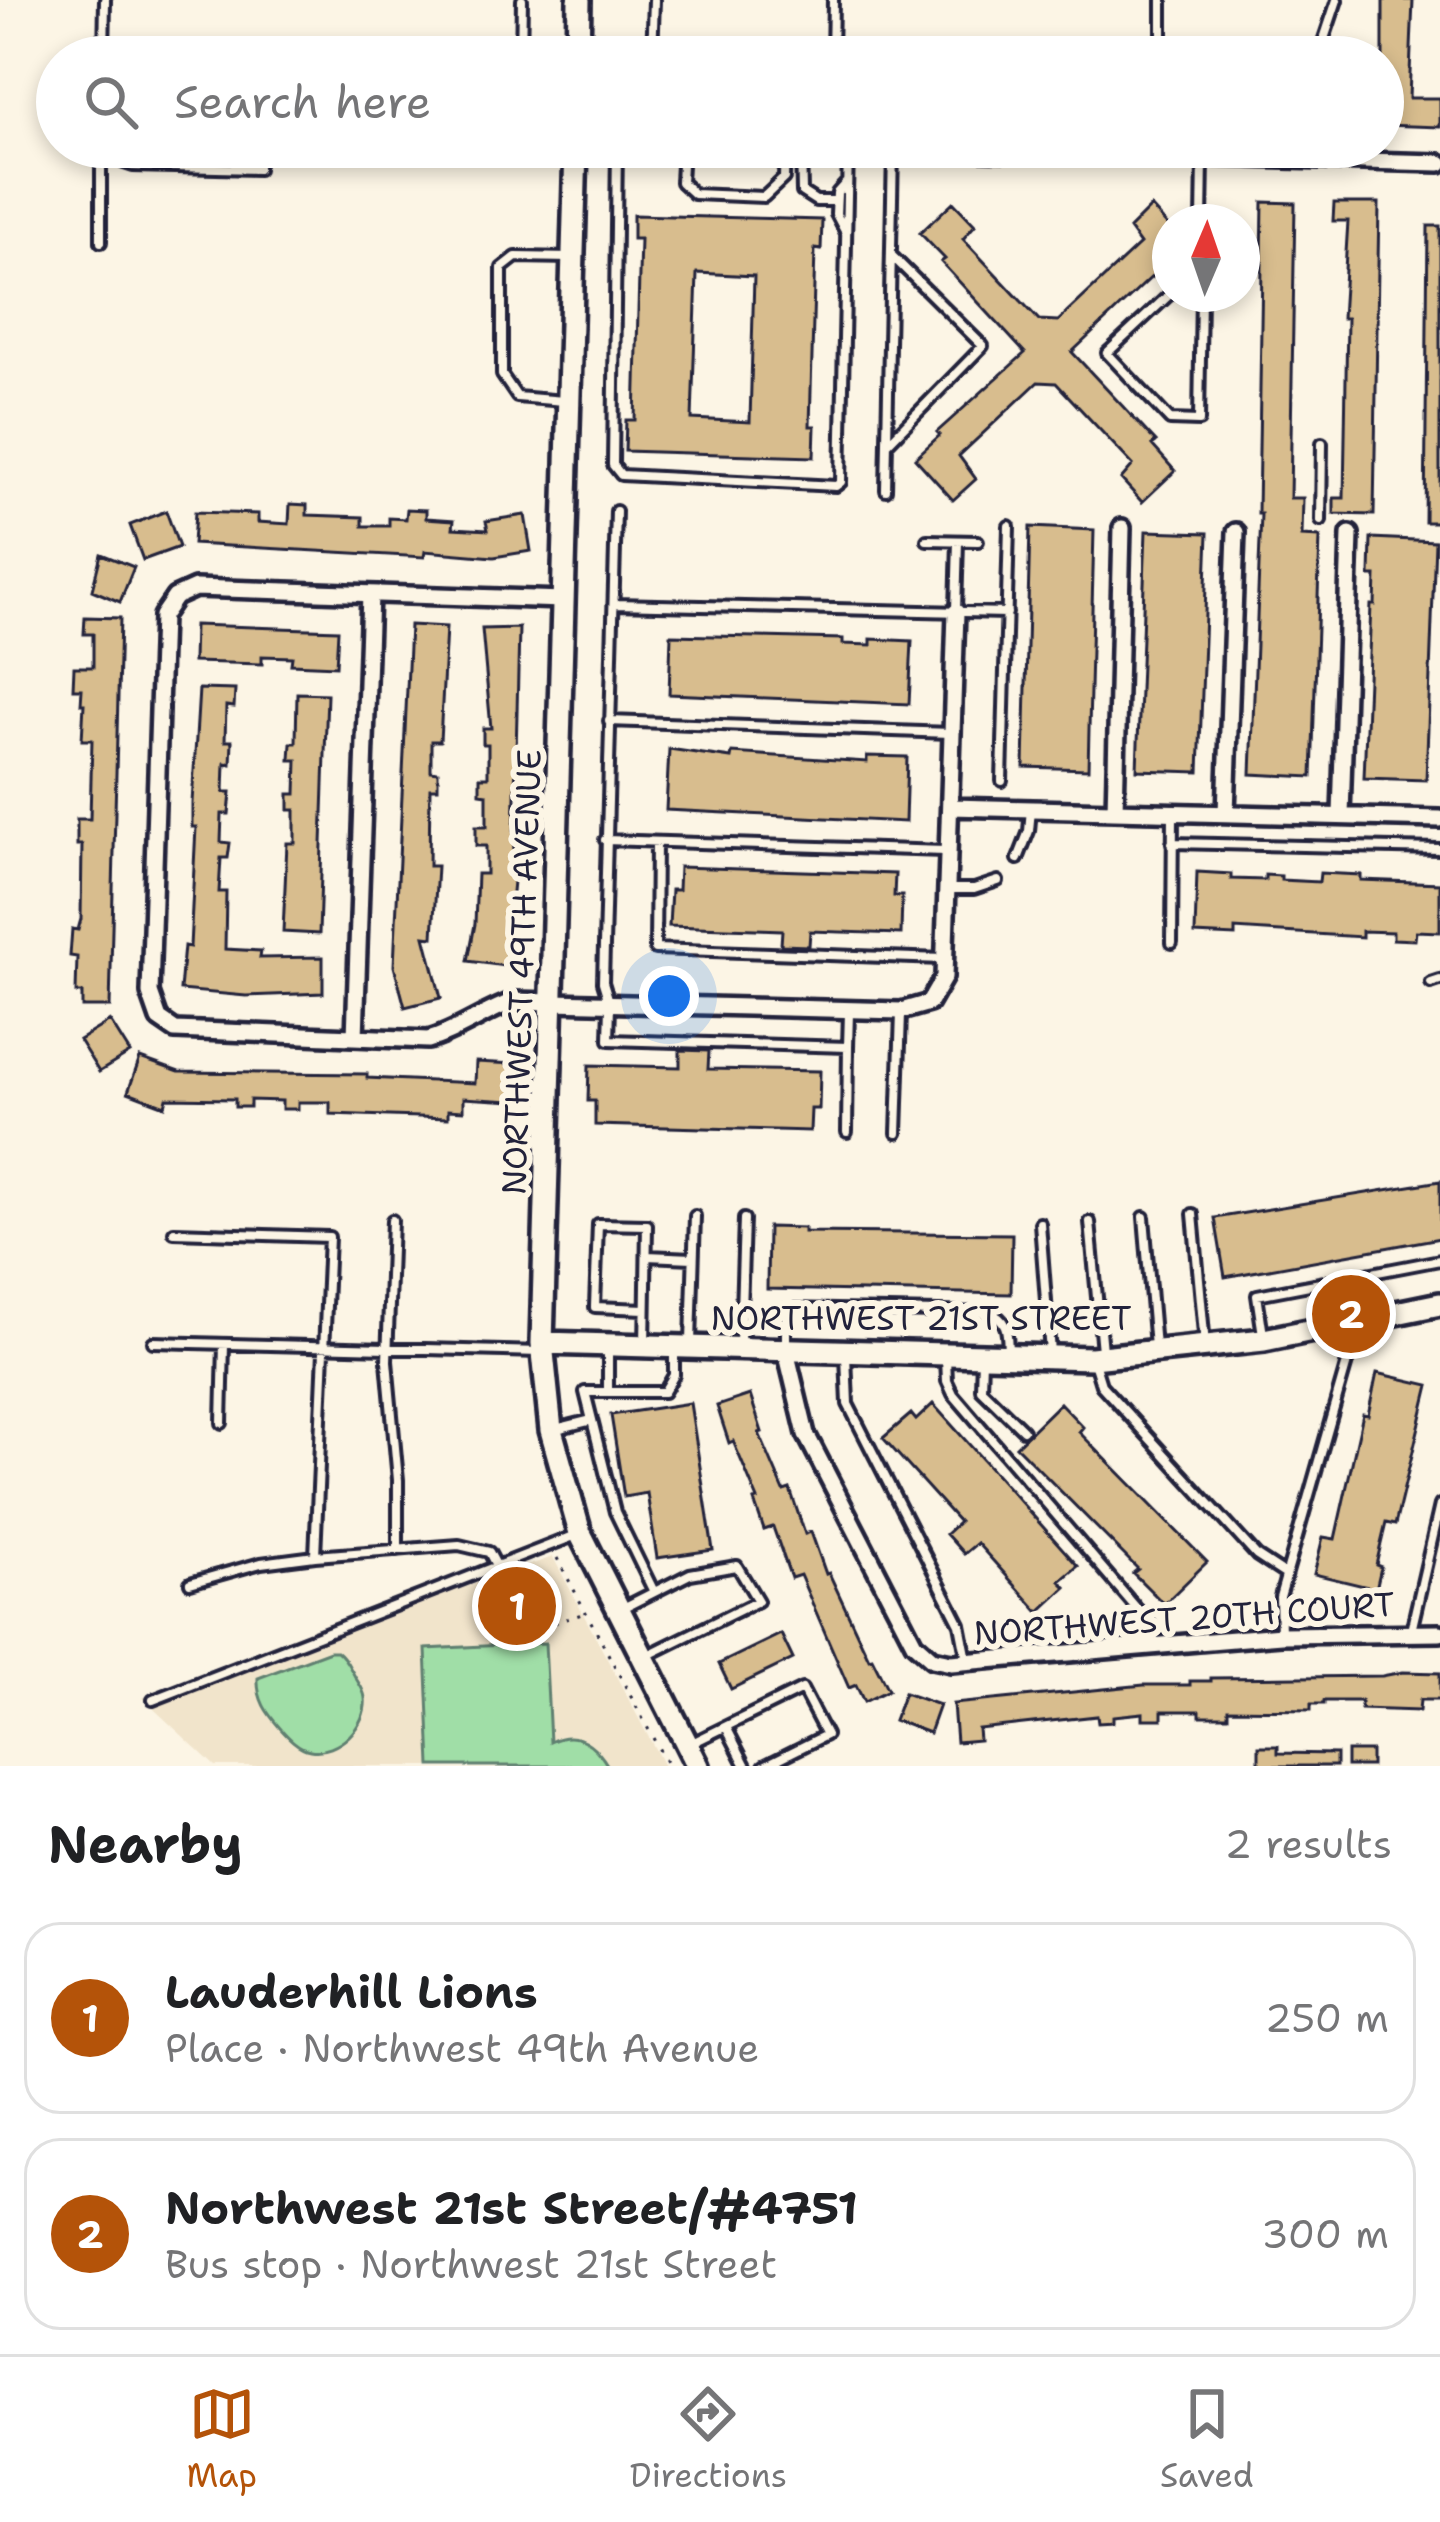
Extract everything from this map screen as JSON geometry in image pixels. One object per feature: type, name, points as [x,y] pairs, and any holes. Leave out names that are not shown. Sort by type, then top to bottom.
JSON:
[{"type":"street","points":[[578,36],[579,0]]},
{"type":"street","points":[[1404,160],[1440,163]]},
{"type":"street","name":"NORTHWEST 49TH AVENUE","points":[[575,168],[543,1347],[551,1430],[580,1533],[698,1766]]},
{"type":"street","points":[[1114,811],[1122,528]]},
{"type":"street","points":[[1226,813],[1236,532]]},
{"type":"street","points":[[1341,815],[1350,533]]},
{"type":"street","points":[[564,600],[195,588],[175,597],[162,616],[150,993],[159,1019],[176,1030],[428,1040],[514,1001],[902,1011],[929,1004],[944,977],[956,612]]},
{"type":"street","points":[[355,1037],[370,594]]},
{"type":"street","points":[[950,807],[1440,819]]},
{"type":"street","name":"NORTHWEST 21ST STREET","points":[[543,1347],[1098,1357],[1264,1340],[1440,1304]]},
{"type":"street","name":"NORTHWEST 20TH COURT","points":[[785,1351],[806,1434],[914,1643],[932,1659],[967,1661],[1280,1635],[1440,1633]]},
{"type":"lane","points":[[104,36],[105,0]]},
{"type":"lane","points":[[521,36],[522,0]]},
{"type":"lane","points":[[653,36],[654,0]]},
{"type":"lane","points":[[832,0],[832,36]]},
{"type":"lane","points":[[1162,0],[1162,36]]},
{"type":"lane","points":[[1325,36],[1337,0]]},
{"type":"lane","points":[[101,168],[101,242]]},
{"type":"lane","points":[[216,168],[257,168]]},
{"type":"lane","points":[[617,168],[614,465],[621,475],[836,486],[841,482],[848,168]]},
{"type":"lane","points":[[682,168],[681,182],[694,194],[764,197],[784,178],[784,168]]},
{"type":"lane","points":[[802,168],[802,192],[816,201],[836,201]]},
{"type":"lane","points":[[886,490],[892,168]]},
{"type":"lane","points":[[1202,204],[1203,168]]},
{"type":"lane","points":[[846,234],[836,214],[836,193],[848,182]]},
{"type":"lane","points":[[887,444],[983,346],[891,255]]},
{"type":"lane","points":[[570,401],[517,397],[502,375],[502,268],[516,257],[573,258]]},
{"type":"lane","points":[[1152,311],[1107,353],[1170,420],[1198,421],[1201,312]]},
{"type":"lane","points":[[1321,521],[1322,443]]},
{"type":"lane","points":[[616,511],[603,982],[610,1005],[609,1040],[848,1047]]},
{"type":"lane","points":[[1002,781],[1010,526]]},
{"type":"lane","points":[[927,540],[978,542]]},
{"type":"lane","points":[[956,612],[958,541]]},
{"type":"lane","points":[[614,604],[1007,613]]},
{"type":"lane","points":[[609,721],[952,733]]},
{"type":"lane","points":[[1018,859],[1029,832],[1031,809]]},
{"type":"lane","points":[[1172,943],[1173,812]]},
{"type":"lane","points":[[605,840],[949,851]]},
{"type":"lane","points":[[656,842],[655,949],[944,959]]},
{"type":"lane","points":[[1172,843],[1440,849]]},
{"type":"lane","points":[[947,889],[974,889],[998,881]]},
{"type":"lane","points":[[847,1132],[849,1010]]},
{"type":"lane","points":[[897,1133],[902,1011]]},
{"type":"lane","points":[[1193,1214],[1205,1347]]},
{"type":"lane","points":[[655,1592],[615,1512],[585,1392],[664,1392],[682,1349],[695,1216]]},
{"type":"lane","points":[[1144,1217],[1156,1352]]},
{"type":"lane","points":[[740,1350],[744,1219]]},
{"type":"lane","points":[[392,1220],[387,1348],[398,1480],[398,1550]]},
{"type":"lane","points":[[1090,1222],[1100,1384],[1257,1556],[1286,1575]]},
{"type":"lane","points":[[645,1309],[595,1307],[598,1223],[647,1225],[645,1347]]},
{"type":"lane","points":[[1040,1223],[1050,1358]]},
{"type":"lane","points":[[174,1232],[328,1237],[315,1556]]},
{"type":"lane","points":[[646,1256],[693,1258]]},
{"type":"lane","points":[[1264,1340],[1257,1295],[1440,1260]]},
{"type":"lane","points":[[785,1351],[786,1309],[989,1313],[1002,1319],[1007,1329],[1009,1356]]},
{"type":"lane","points":[[1280,1635],[1280,1597],[1359,1322]]},
{"type":"lane","points":[[153,1342],[481,1352],[543,1347]]},
{"type":"lane","points":[[222,1423],[224,1344]]},
{"type":"lane","points":[[608,1347],[608,1392]]},
{"type":"lane","points":[[846,1353],[848,1404],[960,1624],[967,1661]]},
{"type":"lane","points":[[946,1357],[947,1382],[953,1394],[1148,1621],[1150,1643]]},
{"type":"lane","points":[[982,1357],[981,1389],[1023,1430]]},
{"type":"lane","points":[[551,1430],[592,1420]]},
{"type":"lane","points":[[1411,1633],[1440,1504]]},
{"type":"lane","points":[[153,1700],[580,1533]]},
{"type":"lane","points":[[190,1583],[261,1563],[459,1545],[489,1552],[497,1567]]},
{"type":"lane","points":[[617,1611],[690,1574],[737,1566],[758,1601],[641,1659]]},
{"type":"lane","points":[[687,1745],[802,1688],[826,1735],[764,1766]]},
{"type":"lane","points":[[726,1727],[746,1766]]},
{"type":"path","points":[[551,1545],[668,1766]]},
{"type":"path","points":[[519,1625],[545,1626],[587,1613]]},
{"type":"shaded area","points":[[553,1557],[664,1766],[215,1766],[142,1698]]},
{"type":"green space","points":[[545,1643],[550,1742],[568,1737],[584,1740],[608,1766],[431,1766],[426,1649]]},
{"type":"green space","points":[[337,1651],[346,1661],[363,1691],[365,1708],[356,1728],[340,1743],[310,1750],[294,1742],[271,1717],[261,1700],[258,1678]]},
{"type":"building","points":[[1383,0],[1413,0],[1409,98],[1440,98],[1440,127],[1404,126],[1404,36],[1383,36]]},
{"type":"building","points":[[953,202],[975,225],[963,239],[1039,320],[1058,321],[1140,244],[1129,229],[1151,207],[1152,277],[1072,352],[1156,442],[1152,445],[1175,471],[1142,502],[1121,479],[1133,465],[1056,383],[1038,382],[959,456],[976,479],[953,500],[915,458],[940,435],[937,432],[1025,353],[920,233]]},
{"type":"building","points":[[1263,202],[1295,203],[1290,498],[1303,498],[1302,536],[1320,537],[1312,777],[1251,774],[1261,514]]},
{"type":"building","points":[[1334,203],[1379,203],[1374,515],[1334,514],[1334,498],[1344,498],[1347,318],[1342,318],[1348,221],[1333,221]]},
{"type":"building","points":[[633,215],[822,220],[821,250],[815,249],[810,426],[815,426],[814,457],[625,451],[626,420],[635,420],[640,239],[633,239]],"holes":[[[697,273],[754,276],[750,422],[692,419]]]},
{"type":"building","points":[[1428,226],[1440,226],[1440,522],[1425,522]]},
{"type":"building","points":[[290,504],[307,505],[307,515],[363,517],[363,526],[389,526],[389,518],[406,519],[407,509],[426,510],[426,518],[454,520],[453,528],[488,530],[486,521],[525,515],[531,551],[494,557],[425,551],[424,557],[193,544],[195,512],[258,514],[258,522],[289,524]]},
{"type":"building","points":[[166,511],[179,547],[143,560],[130,525]]},
{"type":"building","points":[[1030,527],[1094,530],[1088,769],[1024,767]]},
{"type":"building","points":[[1146,531],[1208,533],[1199,772],[1137,770]]},
{"type":"building","points":[[1371,538],[1435,541],[1426,780],[1364,778],[1376,576],[1370,576]]},
{"type":"building","points":[[101,554],[134,567],[120,602],[92,590]]},
{"type":"building","points":[[85,617],[120,618],[110,1007],[82,1007],[82,993],[76,993],[77,957],[70,956],[72,929],[78,930],[81,919],[82,845],[77,845],[77,819],[90,819],[92,740],[82,740],[82,689],[73,689],[74,667],[93,667],[93,634],[84,634]]},
{"type":"building","points":[[194,625],[338,630],[336,666],[291,664],[292,657],[262,656],[262,664],[193,662]]},
{"type":"building","points":[[410,625],[446,627],[440,741],[431,741],[431,771],[438,772],[438,788],[430,788],[429,866],[437,866],[433,937],[425,936],[441,998],[405,1007],[394,966]]},
{"type":"building","points":[[519,628],[513,881],[505,966],[468,961],[477,874],[486,874],[486,846],[476,846],[476,826],[487,826],[487,794],[480,793],[480,777],[488,777],[483,728],[491,728],[482,629]]},
{"type":"building","points":[[671,635],[843,639],[843,644],[871,645],[871,639],[912,641],[909,704],[669,694]]},
{"type":"building","points":[[199,689],[235,690],[234,707],[226,706],[225,741],[232,741],[224,792],[231,792],[229,814],[222,814],[221,842],[230,843],[228,858],[221,858],[219,892],[226,892],[225,949],[261,951],[260,958],[323,957],[323,993],[246,996],[180,990],[184,946],[190,947]]},
{"type":"building","points":[[297,693],[327,694],[319,934],[283,932],[287,843],[295,843],[295,810],[289,810],[289,794],[296,794],[297,760],[290,760],[291,743],[296,743]]},
{"type":"building","points":[[669,749],[731,758],[732,753],[867,762],[867,756],[907,757],[905,822],[666,810]]},
{"type":"building","points":[[679,867],[895,874],[894,896],[902,896],[901,934],[810,931],[809,946],[781,945],[782,930],[669,926],[671,890],[678,890]]},
{"type":"building","points":[[1197,872],[1231,874],[1231,879],[1265,880],[1265,875],[1319,882],[1320,873],[1440,883],[1440,932],[1416,931],[1415,940],[1393,939],[1393,932],[1362,931],[1362,937],[1235,929],[1235,936],[1195,934]]},
{"type":"building","points":[[110,1021],[130,1053],[99,1072],[79,1040]]},
{"type":"building","points":[[680,1050],[709,1051],[708,1069],[820,1071],[819,1109],[811,1109],[810,1131],[595,1125],[595,1101],[588,1101],[589,1065],[680,1067]]},
{"type":"building","points":[[140,1058],[179,1072],[367,1074],[367,1078],[475,1083],[476,1062],[514,1064],[512,1101],[463,1098],[463,1111],[448,1110],[448,1118],[330,1114],[330,1102],[298,1102],[298,1109],[282,1109],[282,1101],[250,1100],[250,1107],[235,1107],[235,1099],[167,1098],[165,1106],[128,1092]]},
{"type":"building","points":[[1440,1181],[1440,1238],[1225,1277],[1215,1218]]},
{"type":"building","points":[[768,1227],[804,1228],[804,1232],[1012,1234],[1011,1294],[767,1289]]},
{"type":"building","points":[[1377,1373],[1429,1385],[1395,1525],[1386,1523],[1376,1589],[1314,1574],[1323,1537],[1335,1539]]},
{"type":"building","points":[[750,1395],[759,1433],[784,1491],[790,1489],[805,1534],[811,1532],[826,1574],[888,1690],[864,1702],[856,1685],[849,1688],[800,1575],[791,1578],[773,1527],[764,1530],[754,1501],[758,1500],[733,1441],[729,1443],[717,1406]]},
{"type":"building","points":[[690,1403],[713,1550],[657,1558],[647,1493],[624,1497],[611,1415]]},
{"type":"building","points":[[1060,1403],[1083,1427],[1079,1432],[1207,1562],[1164,1604],[1133,1573],[1138,1569],[1016,1446]]},
{"type":"building","points":[[933,1404],[1078,1566],[1060,1581],[1066,1587],[1039,1612],[977,1543],[964,1554],[946,1534],[959,1522],[883,1438],[911,1414],[916,1420]]},
{"type":"building","points":[[542,1585],[544,1624],[491,1626],[490,1588]]},
{"type":"building","points":[[781,1634],[793,1659],[731,1689],[719,1664]]},
{"type":"building","points":[[1440,1673],[1440,1700],[1420,1700],[1419,1711],[1361,1709],[1361,1701],[1324,1701],[1311,1704],[1311,1710],[1228,1709],[1228,1716],[1162,1711],[1162,1719],[1143,1719],[1143,1713],[1098,1723],[1097,1716],[978,1729],[979,1740],[956,1742],[953,1704],[1144,1685],[1190,1685],[1190,1681],[1211,1678]]},
{"type":"building","points":[[904,1693],[939,1705],[929,1733],[894,1720]]},
{"type":"building","points":[[1259,1746],[1278,1746],[1278,1753],[1336,1754],[1336,1766],[1259,1766]]},
{"type":"building","points":[[1347,1751],[1371,1751],[1371,1766],[1347,1766]]},
{"type":"place","name":"Northwest 21st Street/#4751","points":[[1351,1314]]},
{"type":"place","name":"Lauderhill Lions","points":[[517,1606]]}]
